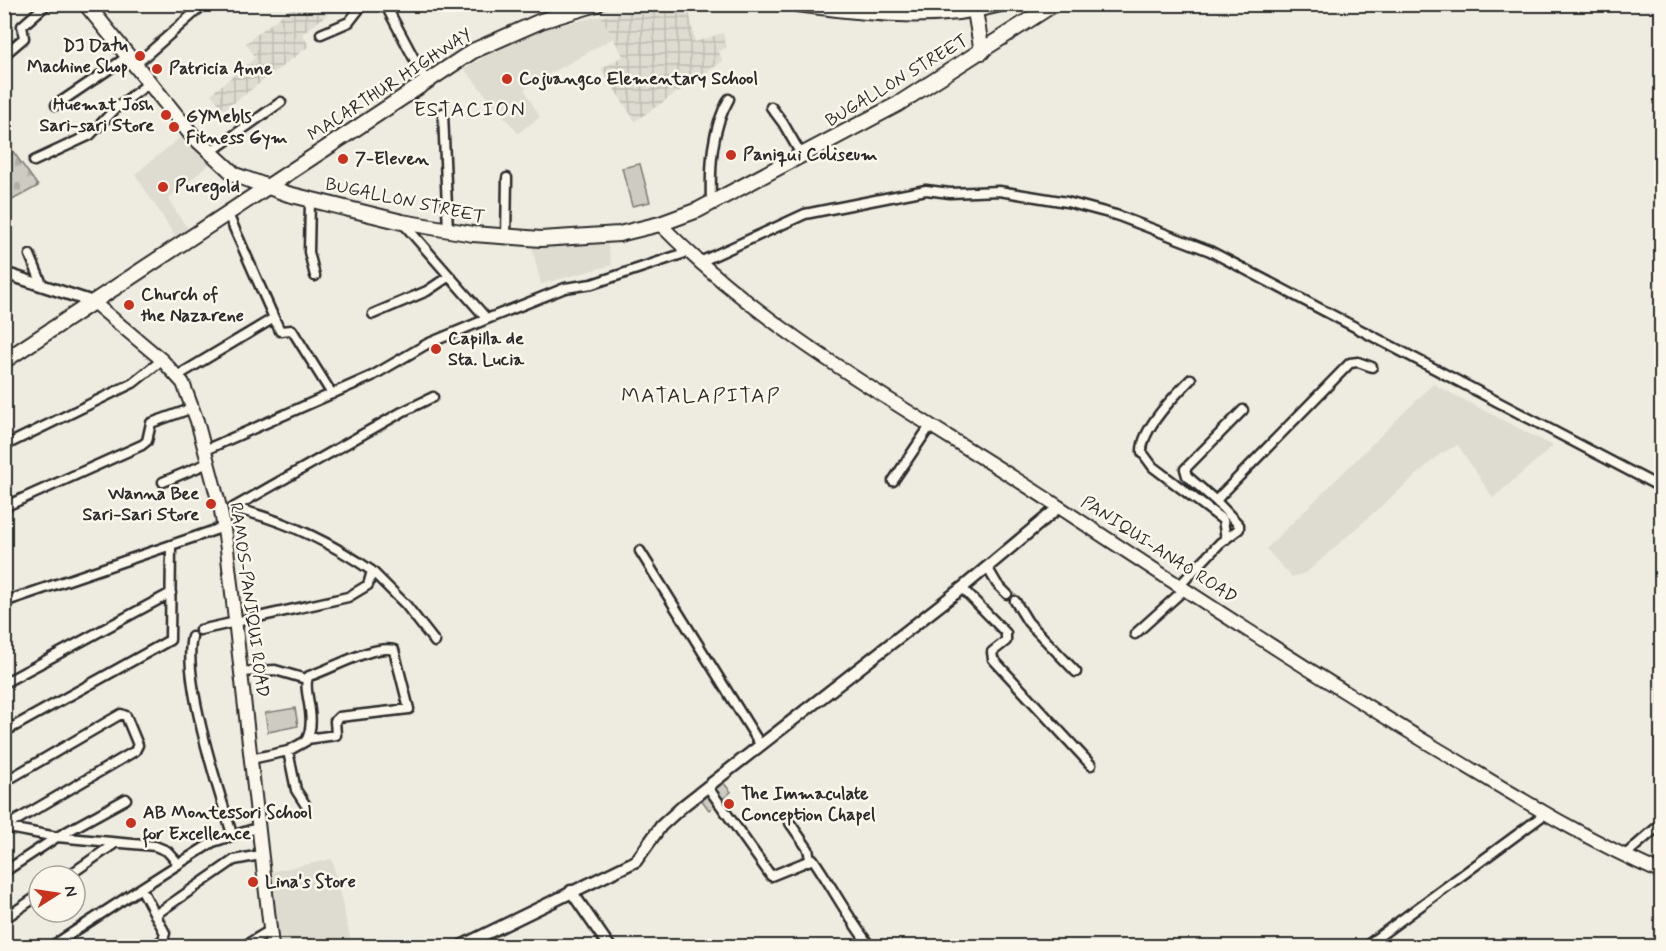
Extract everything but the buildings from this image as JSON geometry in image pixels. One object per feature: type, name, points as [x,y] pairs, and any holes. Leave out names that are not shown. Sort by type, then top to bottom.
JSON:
[{"type":"main road","name":"BUGALLON STREET","points":[[86,4],[148,84],[209,153],[235,175],[267,188],[402,222],[448,231],[506,238],[560,239],[606,235],[660,224],[711,203],[913,95],[1054,4]]},
{"type":"main road","name":"MACARTHUR HIGHWAY","points":[[4,361],[473,51],[506,34],[597,4]]},
{"type":"main road","points":[[797,4],[890,15],[939,15],[975,11],[1001,4]]},
{"type":"main road","points":[[975,11],[982,52]]},
{"type":"main road","name":"PANIQUI-ANAO ROAD","points":[[660,224],[688,252],[776,324],[930,426],[1059,507],[1342,692],[1545,814],[1624,856],[1662,873]]},
{"type":"main road","name":"RAMOS-PANIQUI ROAD","points":[[93,302],[162,360],[177,376],[193,408],[208,463],[227,510],[224,527],[272,946]]},
{"type":"street","points":[[4,55],[24,38],[22,26],[47,4]]},
{"type":"street","points":[[321,34],[349,22],[363,4]]},
{"type":"street","points":[[385,4],[426,81]]},
{"type":"street","points":[[56,105],[131,62],[202,6]]},
{"type":"street","points":[[33,161],[90,135],[110,114],[148,84]]},
{"type":"street","points":[[711,203],[713,146],[718,120],[729,99]]},
{"type":"street","points":[[209,153],[281,102]]},
{"type":"street","points":[[771,107],[802,156]]},
{"type":"street","points":[[443,113],[448,231]]},
{"type":"street","points":[[506,238],[507,178]]},
{"type":"street","points":[[700,262],[812,212],[926,190],[950,193],[999,191],[1067,202],[1116,215],[1210,252],[1662,488]]},
{"type":"street","points":[[310,200],[309,252],[315,276]]},
{"type":"street","points":[[227,212],[280,331],[292,330],[332,394]]},
{"type":"street","points":[[402,222],[487,319]]},
{"type":"street","points":[[205,450],[391,367],[427,344],[487,319],[565,288],[592,284],[688,252]]},
{"type":"street","points":[[30,255],[42,284]]},
{"type":"street","points":[[5,273],[93,302]]},
{"type":"street","points":[[373,314],[427,291],[448,277]]},
{"type":"street","points":[[177,376],[273,318]]},
{"type":"street","points":[[4,446],[132,384],[162,360]]},
{"type":"street","points":[[1216,501],[1350,363],[1358,362],[1372,367]]},
{"type":"street","points":[[1191,379],[1156,418],[1144,440],[1142,452],[1153,467],[1223,520],[1226,539]]},
{"type":"street","points":[[227,510],[433,397]]},
{"type":"street","points":[[4,507],[142,445],[147,441],[151,423],[193,408]]},
{"type":"street","points":[[1136,634],[1226,539],[1238,532],[1239,525],[1187,476],[1185,469],[1243,410]]},
{"type":"street","points":[[893,481],[930,426]]},
{"type":"street","points":[[163,482],[208,463]]},
{"type":"street","points":[[461,946],[636,861],[661,826],[707,786],[962,588],[1059,507]]},
{"type":"street","points":[[227,510],[299,528],[343,551],[372,571],[405,605],[435,642]]},
{"type":"street","points":[[4,602],[224,527]]},
{"type":"street","points":[[4,732],[169,642],[172,636],[171,545]]},
{"type":"street","points":[[640,551],[760,744]]},
{"type":"street","points":[[987,567],[997,584],[1007,594]]},
{"type":"street","points":[[200,630],[348,597],[368,585],[372,571]]},
{"type":"street","points":[[962,588],[1006,633],[1006,641],[992,652],[993,659],[1091,765]]},
{"type":"street","points":[[4,683],[171,593]]},
{"type":"street","points":[[1015,602],[1028,622],[1076,672]]},
{"type":"street","points":[[192,637],[194,686],[207,746],[232,834]]},
{"type":"street","points":[[241,672],[275,669],[306,679],[344,660],[391,648],[396,653],[409,707],[407,711],[339,717],[335,721],[336,735],[307,739]]},
{"type":"street","points":[[251,759],[288,751],[301,746],[307,739],[312,723],[306,679]]},
{"type":"street","points":[[4,782],[121,714],[126,716],[138,745],[135,751],[5,827]]},
{"type":"street","points":[[288,751],[296,790],[305,804]]},
{"type":"street","points":[[707,786],[771,876],[810,858]]},
{"type":"street","points":[[4,872],[57,837],[126,799]]},
{"type":"street","points":[[1366,946],[1545,814]]},
{"type":"street","points":[[790,823],[808,849],[810,858],[842,901],[845,914],[870,946]]},
{"type":"street","points":[[1624,856],[1662,823]]},
{"type":"street","points":[[5,827],[57,837],[161,848],[178,863]]},
{"type":"street","points":[[52,946],[213,842],[232,834],[257,828]]},
{"type":"street","points":[[85,864],[114,844]]},
{"type":"street","points":[[155,915],[234,860],[260,855]]},
{"type":"street","points":[[141,888],[165,937],[153,946]]},
{"type":"street","points":[[571,891],[609,946]]},
{"type":"street","points":[[4,919],[27,904]]},
{"type":"street","points":[[244,946],[269,931]]},
{"type":"shaded area","points":[[296,4],[334,5],[335,8],[302,34],[309,46],[224,110],[211,94],[255,58],[246,43]]},
{"type":"shaded area","points":[[688,6],[695,42],[723,33],[726,47],[719,52],[723,61],[635,121],[601,69],[623,56],[601,16]]},
{"type":"shaded area","name":"Cojuangco Elementary School","points":[[601,16],[613,38],[524,89],[540,117],[518,133],[464,69],[507,44],[542,29]]},
{"type":"shaded area","name":"Puregold","points":[[187,132],[212,162],[168,199],[189,231],[177,239],[135,174]]},
{"type":"shaded area","points":[[606,238],[612,265],[541,284],[531,243]]},
{"type":"shaded area","points":[[1433,384],[1553,446],[1493,498],[1458,445],[1440,454],[1307,572],[1292,577],[1266,549]]},
{"type":"shaded area","points":[[332,859],[352,946],[281,946],[270,872]]},
{"type":"green space","points":[[4,139],[38,186],[5,204],[4,204]]},
{"type":"green space","points":[[640,164],[650,202],[632,206],[622,168]]},
{"type":"green space","points":[[295,708],[298,726],[268,732],[265,713]]},
{"type":"green space","points":[[722,781],[731,792],[709,810],[700,798]]},
{"type":"place","name":"DJ Datu Machine Shop","points":[[140,56]]},
{"type":"place","name":"Patricia Anne","points":[[157,69]]},
{"type":"place","name":"Cojuangco Elementary School","points":[[507,79]]},
{"type":"place","name":"Huemat Josh Sari-sari Store","points":[[166,115]]},
{"type":"place","name":"GYMebls Fitness Gym","points":[[174,127]]},
{"type":"place","name":"Paniqui Coliseum","points":[[731,155]]},
{"type":"place","name":"7-Eleven","points":[[343,159]]},
{"type":"place","name":"Puregold","points":[[163,187]]},
{"type":"place","name":"Church of the Nazarene","points":[[129,305]]},
{"type":"place","name":"Capilla de Sta. Lucia","points":[[436,349]]},
{"type":"place","name":"Wanna Bee Sari-Sari Store","points":[[211,504]]},
{"type":"place","name":"The Immaculate Conception Chapel","points":[[729,804]]},
{"type":"place","name":"AB Montessori School for Excellence","points":[[131,823]]},
{"type":"place","name":"Lina's Store","points":[[253,882]]},
{"type":"district","name":"ESTACION","points":[[470,110]]},
{"type":"district","name":"MATALAPITAP","points":[[701,396]]}]
